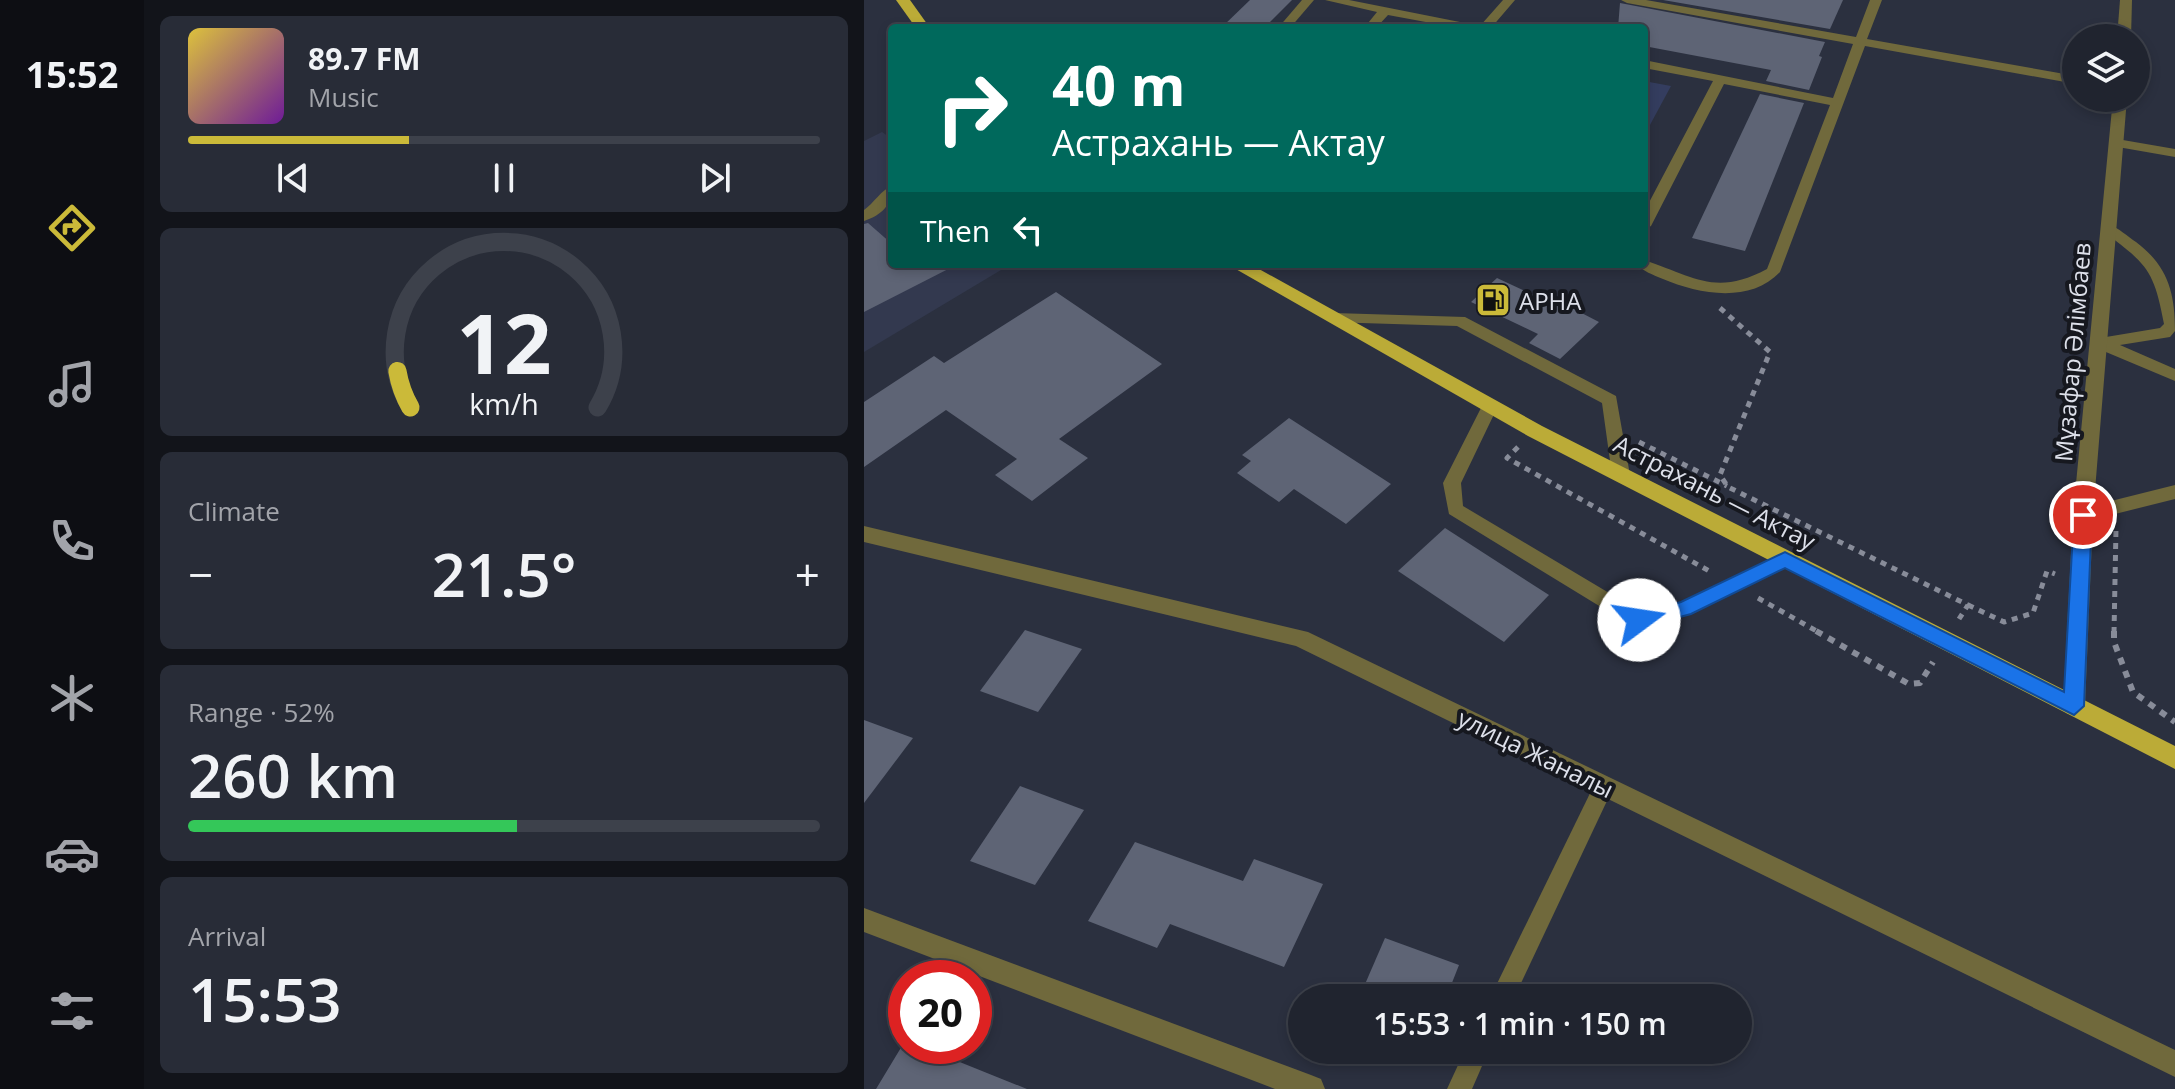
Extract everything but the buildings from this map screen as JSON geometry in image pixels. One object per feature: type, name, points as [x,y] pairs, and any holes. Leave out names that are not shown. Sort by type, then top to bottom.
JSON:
[{"type":"highway","points":[[903,0],[920,24]]},
{"type":"highway","name":"Астрахань — Актау","points":[[1243,268],[1490,406],[1621,475],[2175,758]]},
{"type":"street","points":[[2125,24],[2126,0]]},
{"type":"street","name":"Мұзафар Әлімбаев","points":[[2074,706],[2083,515],[2119,112]]},
{"type":"street","points":[[2117,143],[2175,153]]},
{"type":"street","name":"улица Жаналы","points":[[864,534],[1300,638],[2175,1064]]},
{"type":"street","points":[[864,920],[1311,1089]]},
{"type":"lane","points":[[1287,24],[1308,0]]},
{"type":"lane","points":[[1331,0],[1456,24]]},
{"type":"lane","points":[[1488,24],[1509,0]]},
{"type":"lane","points":[[1631,0],[1859,44],[2062,78]]},
{"type":"lane","points":[[1648,266],[1694,288],[1724,289],[1753,284],[1773,272],[1876,0]]},
{"type":"lane","points":[[1374,24],[1386,10]]},
{"type":"lane","points":[[1648,65],[1836,102]]},
{"type":"lane","points":[[1648,218],[1720,80]]},
{"type":"lane","points":[[864,217],[881,205],[888,195]]},
{"type":"lane","points":[[2100,343],[2165,333],[2172,325],[2162,274],[2153,262],[2109,229]]},
{"type":"lane","points":[[1334,318],[1460,321],[1610,400],[1621,475]]},
{"type":"lane","points":[[2100,343],[2175,375]]},
{"type":"lane","points":[[1490,406],[1452,483],[1455,509],[1639,620],[1685,609],[1785,560]]},
{"type":"lane","points":[[2083,515],[2175,492]]},
{"type":"lane","points":[[1509,984],[1604,786]]},
{"type":"lane","points":[[1459,1089],[1471,1064]]},
{"type":"path","points":[[1614,430],[1728,487]]},
{"type":"path","points":[[2116,507],[2114,642],[2133,692],[2175,722]]},
{"type":"path","points":[[1968,605],[2004,622],[2033,613],[2047,571],[2115,592]]},
{"type":"shaded area","points":[[1648,82],[1671,86],[1648,129]]},
{"type":"shaded area","points":[[882,132],[888,136],[888,268],[1004,268],[864,352],[864,141]]},
{"type":"place","name":"АРНА","points":[[1493,300]]},
{"type":"route","points":[[1639,620],[1685,609],[1785,560],[2074,706],[2083,515]]}]
